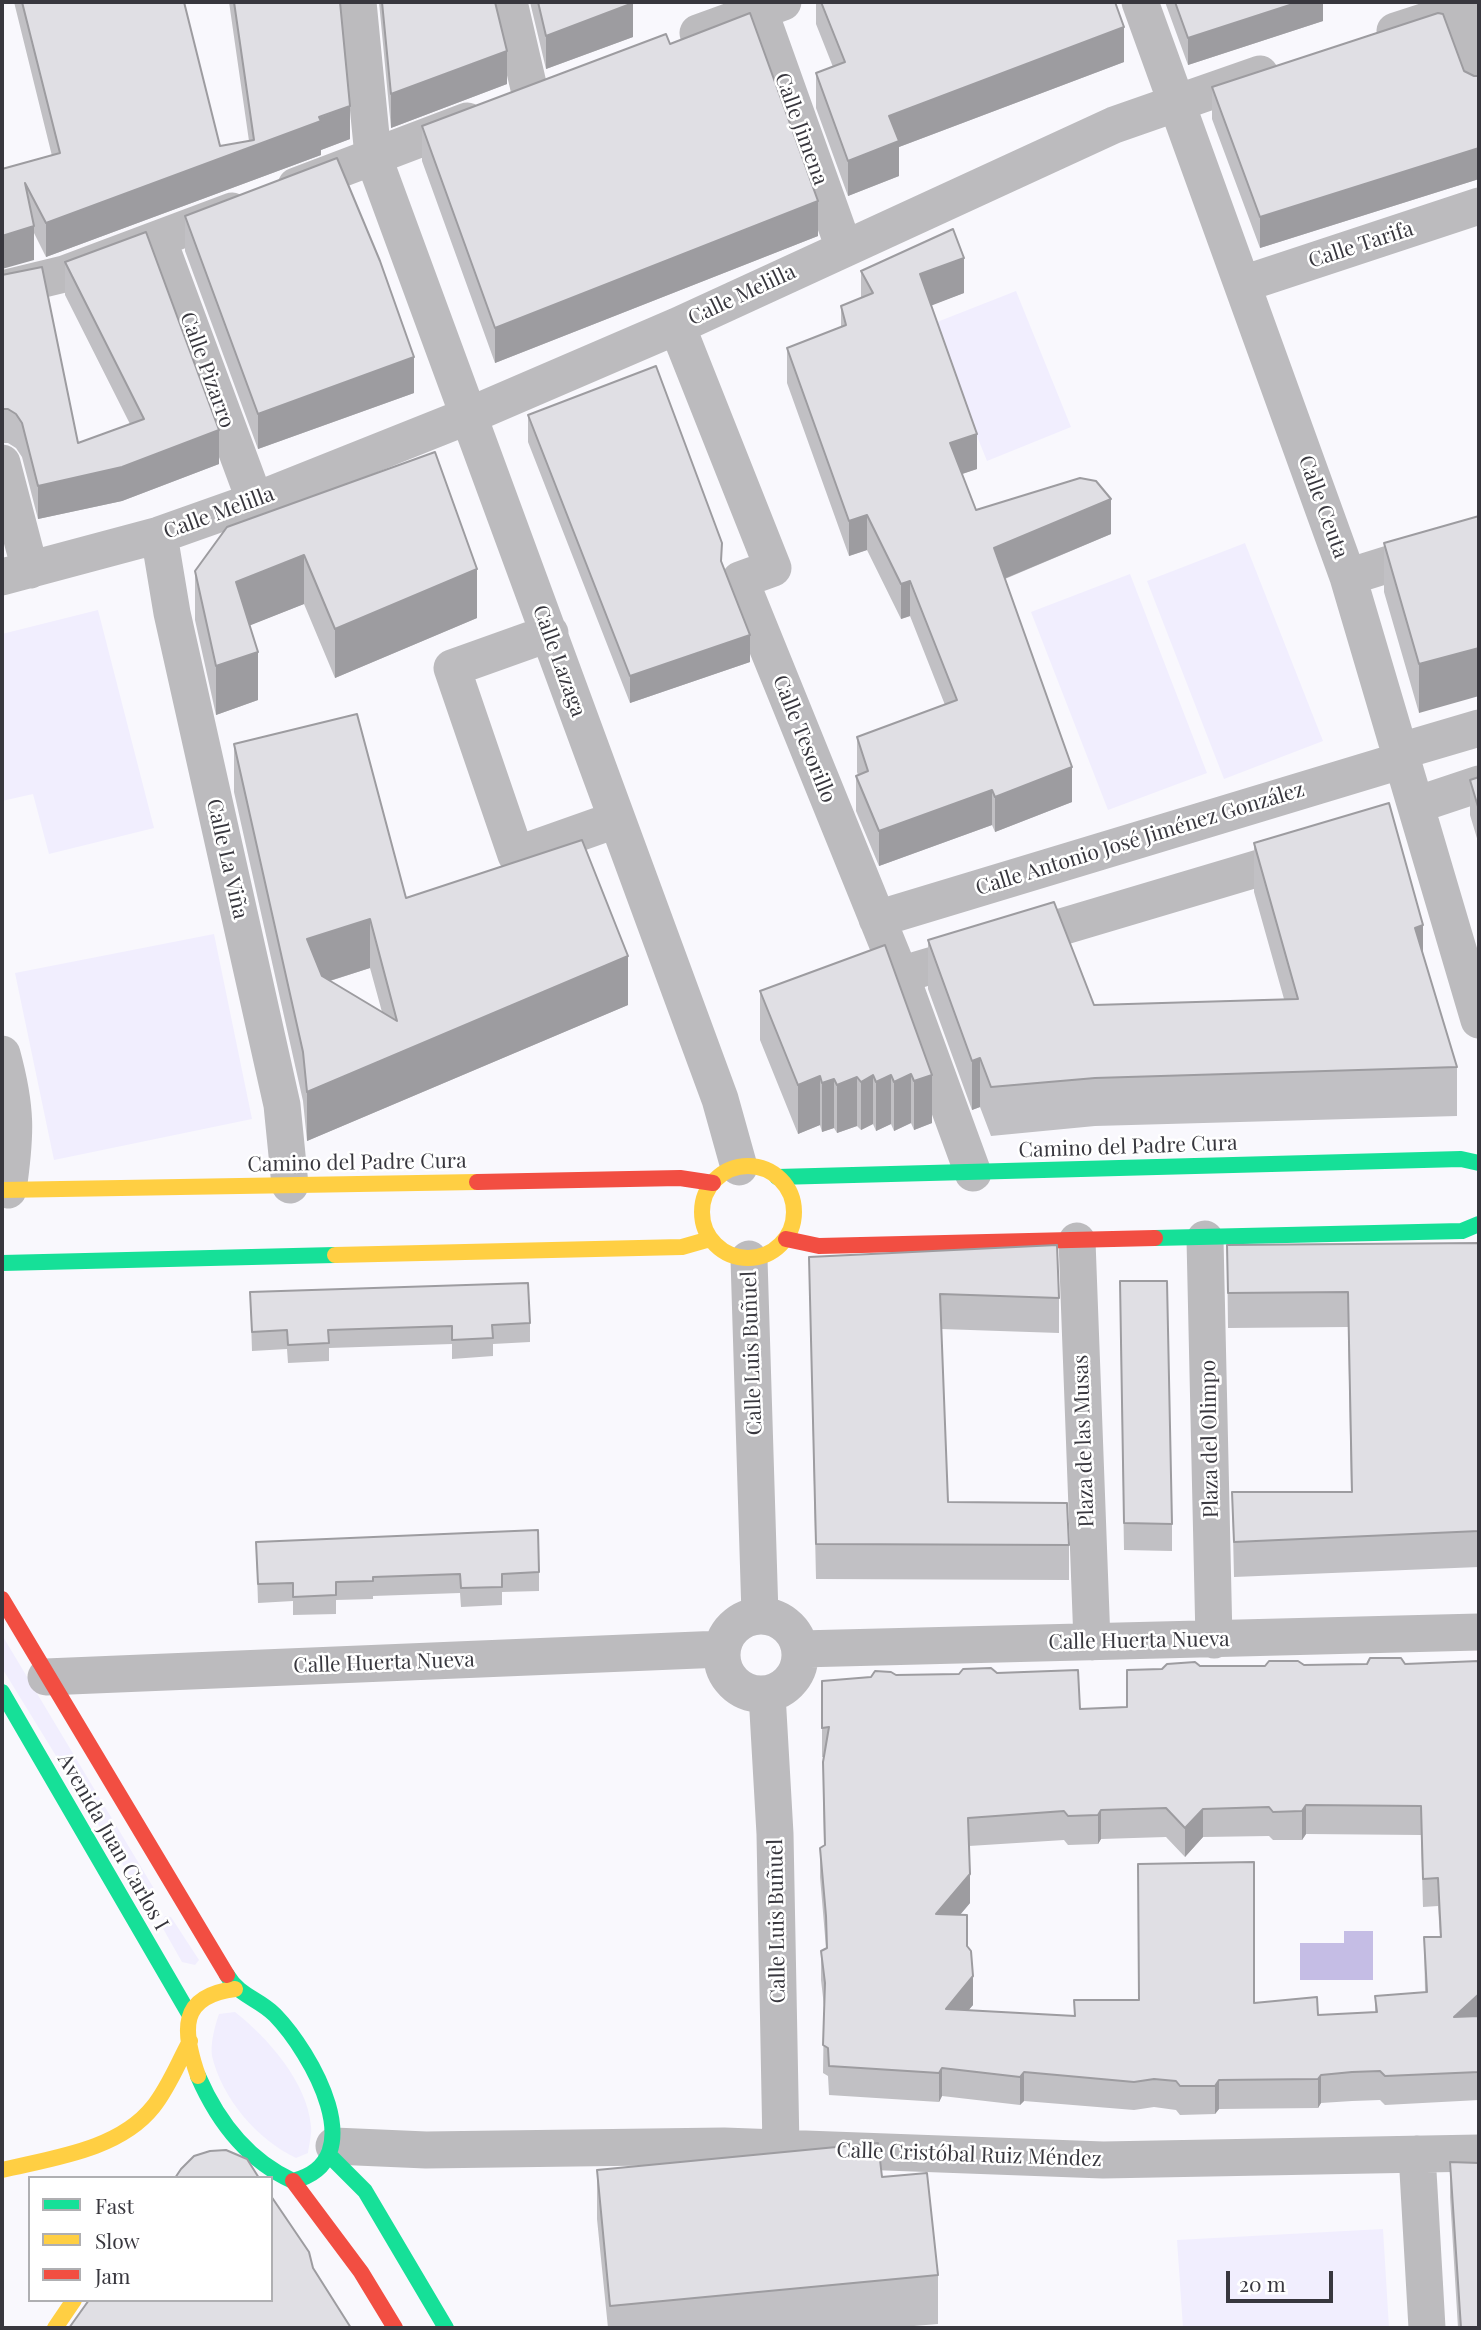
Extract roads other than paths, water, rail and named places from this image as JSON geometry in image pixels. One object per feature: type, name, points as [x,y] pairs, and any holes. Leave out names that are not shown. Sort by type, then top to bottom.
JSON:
[{"type":"street","name":"Calle Lazaga","points":[[358,2],[373,156],[550,633],[615,820],[720,1099],[726,1175]]},
{"type":"street","points":[[509,2],[531,97]]},
{"type":"street","name":"Calle Ceuta","points":[[1140,2],[1348,577],[1479,1020]]},
{"type":"street","points":[[670,44],[771,6]]},
{"type":"street","name":"Calle Jimena","points":[[771,6],[844,248]]},
{"type":"street","points":[[1365,41],[1467,9],[1479,87]]},
{"type":"street","name":"Calle Melilla","points":[[16,574],[159,535],[468,416],[677,326],[1114,125],[1288,65]]},
{"type":"street","points":[[2,289],[64,274],[569,82]]},
{"type":"street","name":"Calle Tarifa","points":[[1243,284],[1479,206]]},
{"type":"street","name":"Calle Pizarro","points":[[158,239],[255,500]]},
{"type":"street","name":"Calle Tesorillo","points":[[677,326],[773,568],[740,580],[906,990],[973,1173]]},
{"type":"street","points":[[2,463],[16,574]]},
{"type":"street","name":"Calle La Viña","points":[[159,535],[172,613],[282,1105],[290,1185]]},
{"type":"street","points":[[1348,577],[1479,536]]},
{"type":"street","points":[[550,633],[452,668],[516,855],[615,820]]},
{"type":"street","name":"Calle Antonio José Jiménez González","points":[[877,919],[1402,756],[1479,728]]},
{"type":"street","points":[[1384,831],[1479,784]]},
{"type":"street","points":[[906,990],[1333,846]]},
{"type":"street","points":[[2,1054],[10,1085],[16,1131],[5,1190]]},
{"type":"street","name":"Camino del Padre Cura","points":[[777,1177],[1461,1159],[1479,1163]]},
{"type":"street","points":[[766,1170],[777,1177],[793,1199],[795,1213],[786,1239],[776,1250],[749,1259],[734,1256],[710,1239],[702,1210],[726,1175],[766,1170]]},
{"type":"street","name":"Camino del Padre Cura","points":[[5,1190],[726,1175]]},
{"type":"street","points":[[786,1239],[819,1246],[1205,1239],[1462,1231],[1479,1224]]},
{"type":"street","points":[[2,1264],[682,1247],[710,1239]]},
{"type":"street","name":"Plaza del Olimpo","points":[[1205,1239],[1214,1640]]},
{"type":"street","name":"Plaza de las Musas","points":[[1077,1241],[1092,1642]]},
{"type":"street","name":"Calle Luis Buñuel","points":[[749,1259],[760,1615]]},
{"type":"street","points":[[2,1599],[46,1677],[235,1989],[275,2015],[303,2050],[333,2122],[332,2151],[315,2174],[293,2181]]},
{"type":"street","points":[[760,1615],[782,1621],[796,1638],[800,1648],[799,1664],[793,1678],[782,1689],[767,1694],[746,1691],[728,1678],[722,1664],[722,1649],[726,1636],[735,1625],[760,1615]]},
{"type":"street","name":"Calle Huerta Nueva","points":[[800,1648],[1479,1632]]},
{"type":"street","name":"Calle Huerta Nueva","points":[[46,1677],[722,1649]]},
{"type":"street","name":"Avenida Juan Carlos I","points":[[2,1692],[188,2012]]},
{"type":"street","name":"Calle Luis Buñuel","points":[[767,1694],[775,1834],[781,2148]]},
{"type":"street","points":[[235,1989],[216,1989],[198,1997],[188,2012],[190,2041],[199,2077],[214,2110],[235,2137],[267,2167],[293,2181],[361,2273],[394,2328]]},
{"type":"street","points":[[2,2170],[49,2158],[127,2130],[148,2113],[190,2041]]},
{"type":"street","name":"Calle Cristóbal Ruiz Méndez","points":[[332,2151],[724,2146],[1103,2160],[1479,2153]]},
{"type":"street","points":[[332,2151],[365,2191],[446,2328]]},
{"type":"street","points":[[1418,2154],[1427,2328]]},
{"type":"street","points":[[49,2158],[64,2171]]},
{"type":"street","points":[[244,2165],[267,2167]]},
{"type":"street","points":[[55,2328],[73,2302]]}]
